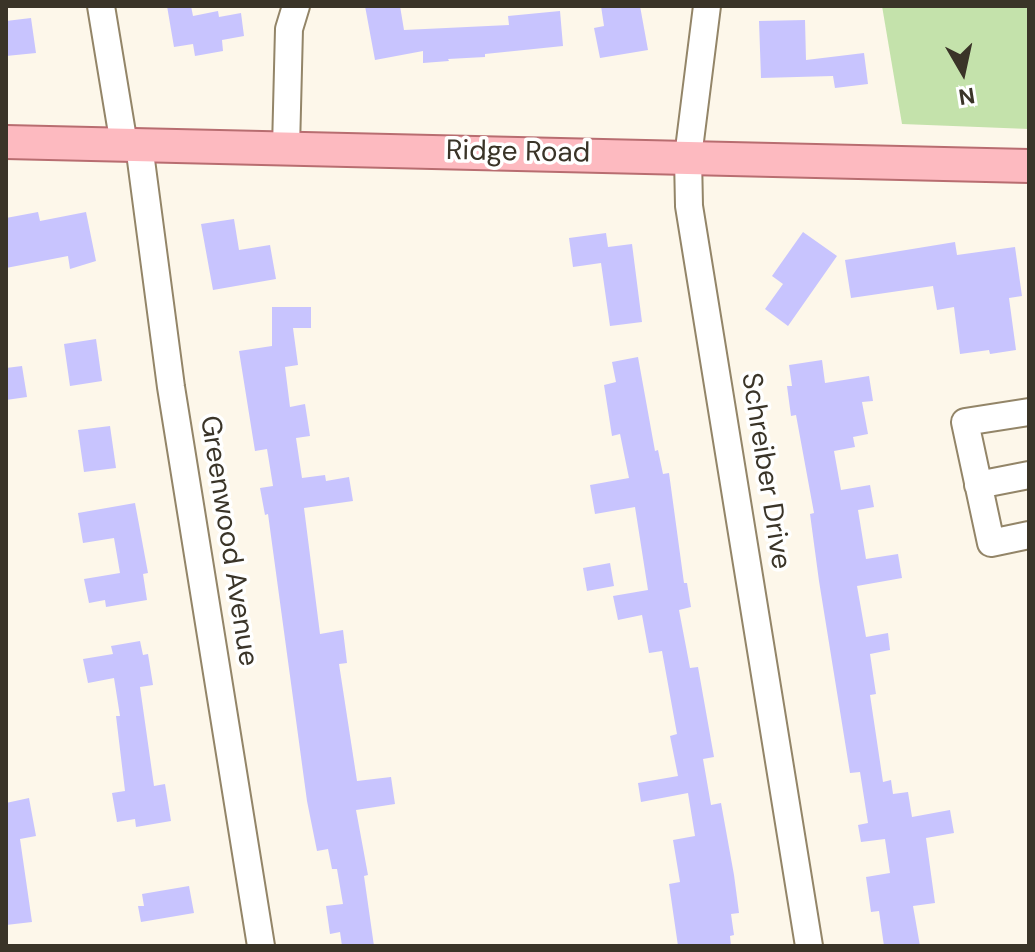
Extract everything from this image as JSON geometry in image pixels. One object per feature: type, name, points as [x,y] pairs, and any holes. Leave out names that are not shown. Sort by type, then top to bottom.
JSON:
[{"type":"main road","name":"Ridge Road","points":[[6,142],[1029,166]]},
{"type":"street","name":"Greenwood Avenue","points":[[101,6],[131,145],[261,946]]},
{"type":"street","points":[[286,148],[289,29],[296,6]]},
{"type":"street","name":"Schreiber Drive","points":[[707,6],[688,157],[689,206],[809,946]]},
{"type":"street","points":[[1029,412],[965,422],[991,543],[1029,535]]},
{"type":"street","points":[[978,485],[1029,475]]},
{"type":"green space","points":[[882,6],[1029,6],[1029,129],[902,124]]},
{"type":"building","points":[[167,6],[191,6],[193,16],[218,11],[219,17],[241,13],[244,36],[222,40],[223,51],[195,56],[193,44],[174,47]]},
{"type":"building","points":[[365,6],[400,6],[404,30],[509,25],[508,16],[560,11],[563,46],[423,63],[423,51],[375,60]]},
{"type":"building","points":[[601,6],[640,6],[648,50],[600,58],[594,28],[604,26]]},
{"type":"building","points":[[31,18],[36,53],[6,56],[6,21]]},
{"type":"building","points":[[805,20],[806,60],[864,53],[868,84],[835,88],[833,76],[761,78],[759,21]]},
{"type":"building","points":[[38,212],[40,221],[86,212],[96,261],[70,269],[68,256],[6,268],[6,218]]},
{"type":"building","points":[[234,219],[239,250],[270,245],[276,279],[213,290],[201,224]]},
{"type":"building","points":[[803,232],[837,256],[788,326],[765,309],[783,284],[772,276]]},
{"type":"building","points":[[606,233],[608,247],[632,244],[642,322],[610,326],[601,263],[573,267],[569,238]]},
{"type":"building","points":[[955,242],[957,255],[1015,247],[1022,296],[1009,298],[1016,350],[960,354],[954,307],[937,310],[933,286],[851,298],[845,260]]},
{"type":"building","points":[[272,307],[311,307],[311,328],[293,328],[298,365],[285,367],[290,407],[305,404],[310,436],[296,438],[302,478],[325,475],[326,481],[349,477],[353,501],[304,508],[320,634],[343,630],[347,663],[339,664],[357,781],[391,777],[395,804],[356,810],[368,875],[364,876],[374,946],[342,946],[340,932],[330,934],[326,906],[343,904],[337,869],[332,869],[328,849],[317,851],[307,801],[268,514],[265,515],[260,488],[273,486],[267,449],[255,451],[239,351],[272,346]]},
{"type":"building","points":[[96,339],[102,381],[70,386],[64,344]]},
{"type":"building","points":[[638,357],[655,451],[658,450],[663,474],[669,473],[684,583],[687,583],[691,607],[679,610],[690,668],[698,667],[714,757],[703,759],[711,805],[721,803],[734,875],[739,913],[731,914],[734,935],[730,936],[731,946],[678,946],[669,884],[680,882],[673,840],[695,836],[688,793],[641,802],[638,783],[678,776],[670,736],[677,734],[662,651],[649,653],[642,615],[618,620],[613,596],[648,590],[635,507],[595,514],[590,485],[629,478],[620,434],[612,436],[604,385],[616,382],[612,362]]},
{"type":"building","points":[[822,360],[825,383],[869,376],[873,401],[862,402],[868,434],[853,437],[855,447],[834,451],[841,490],[870,485],[874,507],[858,510],[866,559],[898,554],[902,578],[857,586],[866,637],[888,633],[890,650],[870,654],[876,694],[870,695],[883,782],[891,780],[893,794],[908,792],[912,817],[950,810],[954,833],[926,838],[935,903],[913,906],[920,946],[884,946],[879,911],[871,912],[866,877],[890,873],[885,839],[861,842],[858,825],[868,823],[860,772],[850,773],[819,581],[810,514],[814,513],[796,415],[791,416],[787,386],[792,386],[789,365]]},
{"type":"building","points":[[22,366],[27,397],[6,400],[6,368]]},
{"type":"building","points":[[110,426],[116,468],[84,472],[78,430]]},
{"type":"building","points":[[135,503],[148,573],[143,574],[147,600],[106,607],[105,600],[89,603],[84,579],[120,573],[114,538],[83,543],[78,513]]},
{"type":"building","points":[[610,563],[614,586],[587,591],[583,568]]},
{"type":"building","points":[[140,641],[143,655],[148,654],[153,685],[140,687],[154,786],[165,784],[171,821],[136,827],[135,819],[117,822],[112,793],[125,791],[114,678],[88,683],[83,659],[113,654],[111,646]]},
{"type":"building","points":[[29,798],[36,836],[20,839],[32,922],[6,925],[6,803]]},
{"type":"building","points":[[189,886],[194,913],[141,922],[138,906],[144,906],[142,894]]}]
